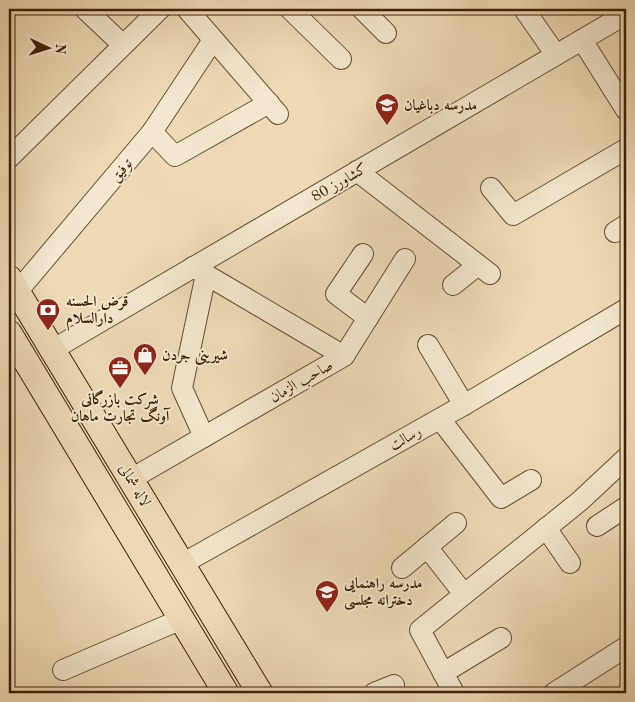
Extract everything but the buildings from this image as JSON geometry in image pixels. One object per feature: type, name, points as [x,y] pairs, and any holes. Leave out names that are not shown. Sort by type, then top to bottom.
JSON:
[{"type":"main road","name":"لاله شمالی","points":[[13,285],[260,693]]},
{"type":"main road","name":"لاله شمالی","points":[[9,333],[221,685]]},
{"type":"main road","points":[[221,685],[241,662]]},
{"type":"street","points":[[85,9],[123,45]]},
{"type":"street","points":[[9,158],[160,9]]},
{"type":"street","points":[[152,132],[176,156],[273,108],[186,9]]},
{"type":"street","points":[[290,9],[341,59]]},
{"type":"street","points":[[362,9],[386,33]]},
{"type":"street","points":[[524,9],[556,55]]},
{"type":"street","name":"کشاورز 80","points":[[52,350],[200,271],[357,171],[626,14]]},
{"type":"street","name":"توفیق","points":[[13,285],[152,132],[213,40]]},
{"type":"street","points":[[582,40],[626,110]]},
{"type":"street","points":[[491,188],[513,214],[626,149]]},
{"type":"street","points":[[357,171],[484,270],[453,284]]},
{"type":"street","points":[[364,254],[336,294],[368,318]]},
{"type":"street","points":[[344,356],[405,259]]},
{"type":"street","points":[[200,271],[182,388],[204,437]]},
{"type":"street","name":"صاحب الزمان","points":[[131,479],[344,356],[200,271]]},
{"type":"street","name":"رسالت","points":[[182,564],[440,419],[626,309]]},
{"type":"street","points":[[428,346],[464,405]]},
{"type":"street","points":[[440,419],[501,498],[531,480]]},
{"type":"street","points":[[454,693],[420,630],[580,501],[626,458]]},
{"type":"street","points":[[597,526],[626,507]]},
{"type":"street","points":[[402,568],[456,522]]},
{"type":"street","points":[[546,528],[570,563]]},
{"type":"street","points":[[427,547],[464,594]]},
{"type":"street","points":[[63,670],[182,619]]},
{"type":"street","points":[[443,673],[501,638]]},
{"type":"street","points":[[554,693],[626,647]]},
{"type":"street","points":[[374,693],[394,684]]},
{"type":"place","name":"مدرسه دباغیان","points":[[387,126]]},
{"type":"place","name":"قرض الحسنه دارالسلام","points":[[48,331]]},
{"type":"place","name":"شیرینی جردن","points":[[145,376]]},
{"type":"place","name":"شرکت بازرگانی آونگ تجارت ماهان","points":[[120,389]]},
{"type":"place","name":"مدرسه راهنمایی دخترانه مجلسی","points":[[327,613]]}]
